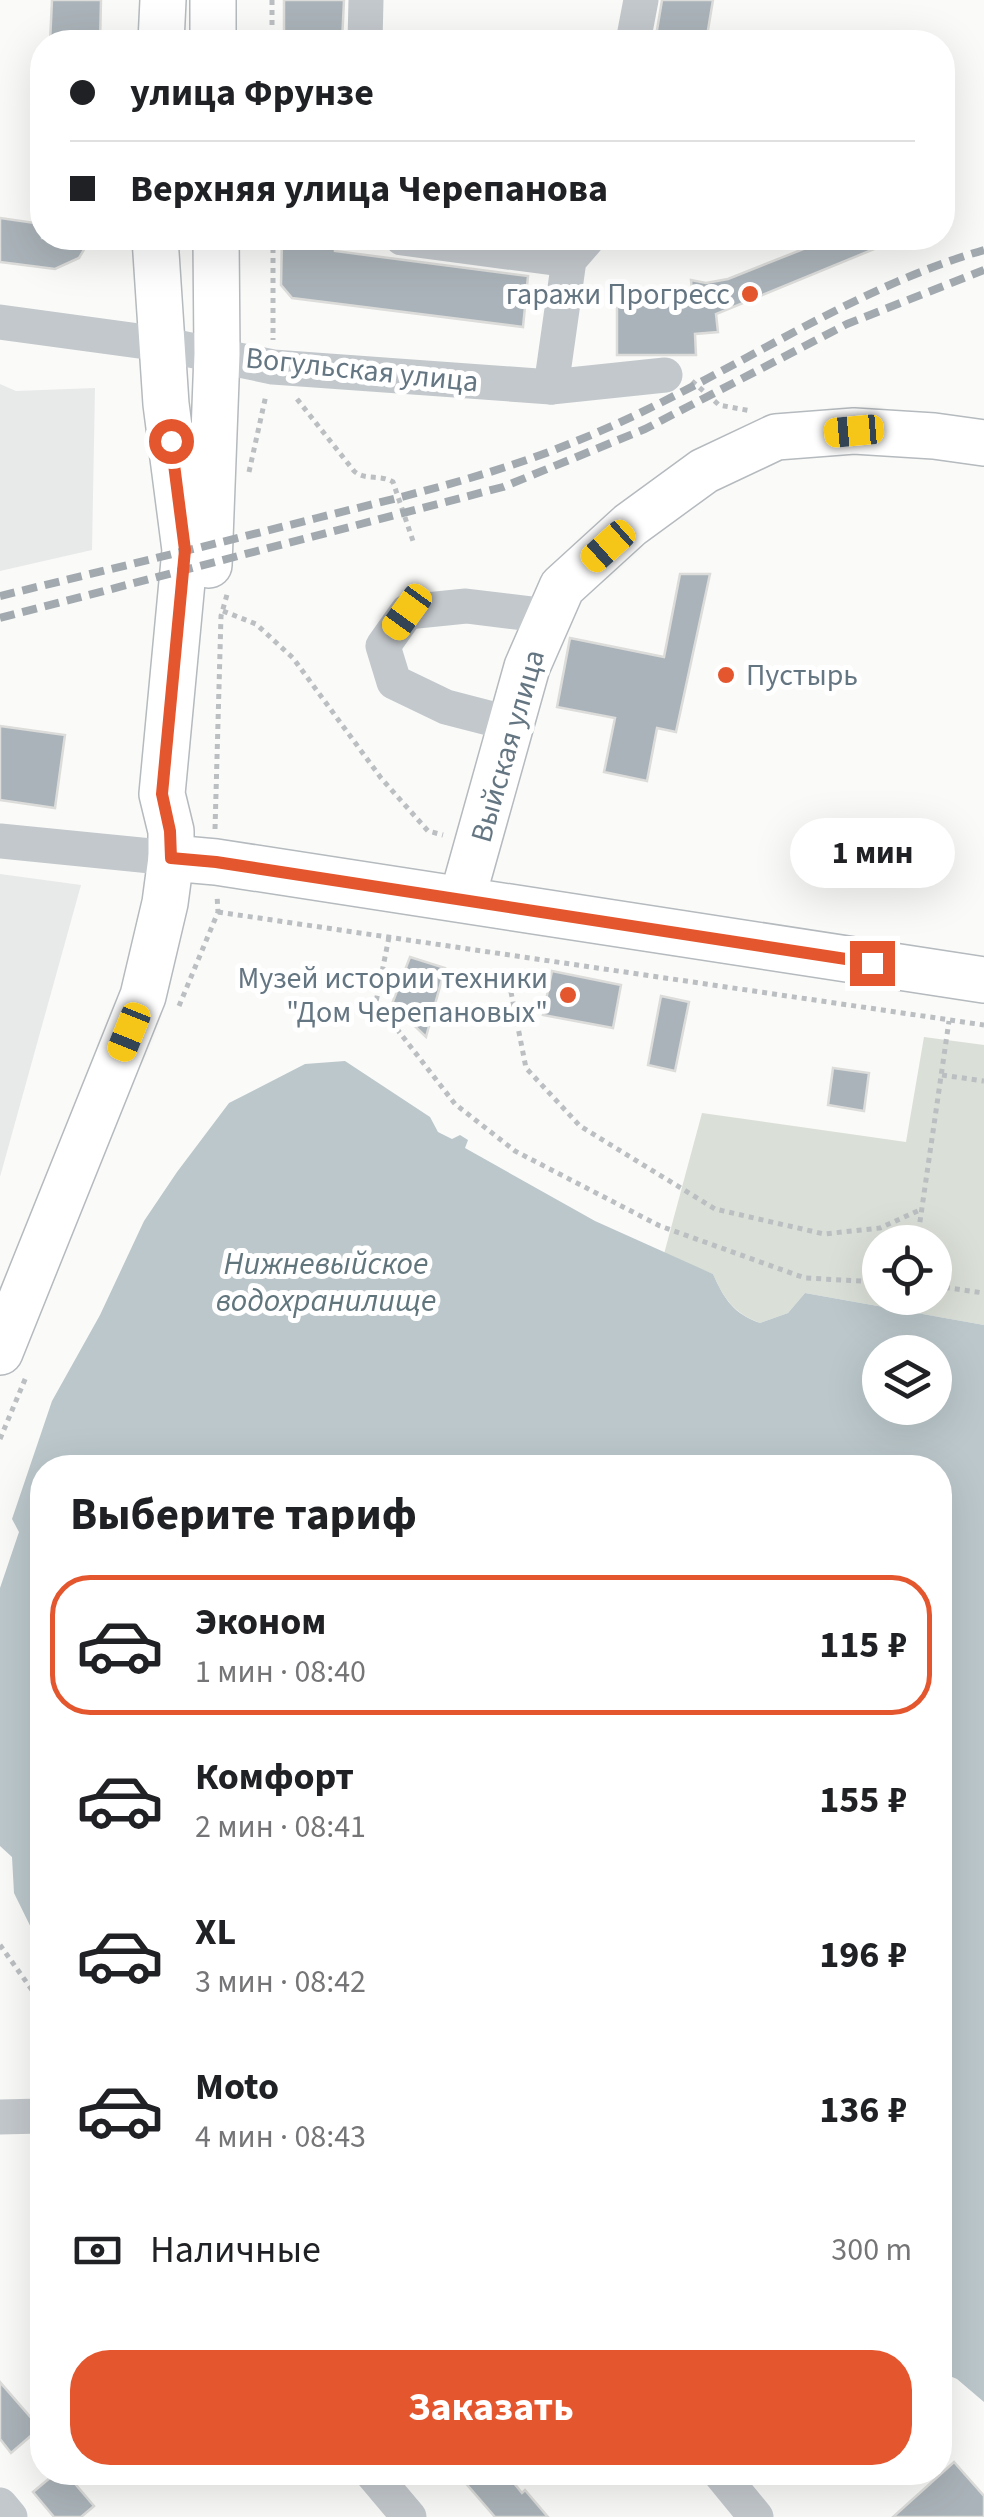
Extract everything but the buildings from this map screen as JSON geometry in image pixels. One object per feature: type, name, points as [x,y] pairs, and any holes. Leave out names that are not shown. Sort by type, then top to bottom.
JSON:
[{"type":"main road","points":[[162,30],[163,0]]},
{"type":"main road","points":[[212,0],[213,30]]},
{"type":"main road","points":[[157,250],[162,344],[185,550],[162,794],[171,844]]},
{"type":"main road","points":[[0,1352],[143,996],[165,903],[171,844],[192,788],[200,719],[217,354],[216,250]]},
{"type":"main road","name":"Выйская улица","points":[[462,899],[527,666],[562,586],[630,525],[704,471],[776,437],[854,431],[984,443]]},
{"type":"main road","points":[[171,844],[216,862],[984,980]]},
{"type":"street","points":[[365,30],[366,0]]},
{"type":"street","points":[[635,30],[641,0]]},
{"type":"street","points":[[550,387],[579,250]]},
{"type":"street","name":"Вогульская улица","points":[[0,322],[162,344],[273,367],[550,387],[665,375]]},
{"type":"street","points":[[512,724],[446,708],[394,682],[383,646],[407,612],[466,606],[549,616]]},
{"type":"street","points":[[0,841],[171,844]]},
{"type":"street","points":[[0,2117],[30,2116]]},
{"type":"street","points":[[382,2485],[409,2517]]},
{"type":"street","points":[[730,2485],[756,2517]]},
{"type":"street","points":[[0,2505],[10,2517]]},
{"type":"path","points":[[272,0],[272,30]]},
{"type":"path","points":[[273,367],[354,471],[360,476],[393,482],[413,541]]},
{"type":"path","points":[[223,611],[256,624],[294,658],[380,778],[428,831],[452,837],[483,834]]},
{"type":"path","points":[[218,912],[984,1025]]},
{"type":"path","points":[[389,937],[376,1002],[455,1104],[515,1151],[678,1233],[805,1278],[862,1281]]},
{"type":"path","points":[[509,982],[526,1068],[580,1126],[715,1208],[824,1234],[880,1228],[922,1209]]},
{"type":"path","points":[[920,1225],[949,1021]]},
{"type":"path","points":[[942,1075],[983,1081]]},
{"type":"path","points":[[952,1288],[984,1293]]},
{"type":"path","points":[[0,1944],[30,1987]]},
{"type":"shaded area","points":[[0,384],[16,391],[95,388],[92,550],[0,571]]},
{"type":"shaded area","points":[[0,874],[81,885],[0,1177]]},
{"type":"shaded area","points":[[924,1037],[984,1045],[984,1325],[928,1315],[952,1315],[952,1225],[862,1225],[862,1303],[805,1293],[788,1313],[760,1323],[743,1315],[721,1291],[713,1274],[664,1254],[702,1113],[906,1142]]},
{"type":"water","name":"Нижневыйское водохранилище","points":[[345,1061],[430,1117],[438,1132],[452,1139],[460,1135],[468,1140],[465,1148],[595,1221],[713,1274],[731,1305],[760,1323],[788,1313],[805,1293],[862,1303],[862,1315],[928,1315],[984,1325],[984,2402],[952,2377],[952,1455],[34,1455],[52,1401],[100,1315],[144,1221],[229,1103],[305,1064]]},
{"type":"water","name":"Нижневыйское водохранилище","points":[[30,1466],[30,1926],[14,1893],[12,1857],[0,1846],[0,1588],[19,1532],[12,1519]]},
{"type":"railway","points":[[0,596],[384,501],[515,464],[579,440],[681,393],[880,290],[984,250]]},
{"type":"railway","points":[[0,618],[503,487],[645,429],[847,324],[984,270]]},
{"type":"place","name":"гаражи Прогресс","points":[[750,294]]},
{"type":"place","name":"Пустырь","points":[[726,675]]},
{"type":"place","name":"Музей истории техники \"Дом Черепановых\"","points":[[568,995]]},
{"type":"route","points":[[171,441],[185,550],[162,794],[171,858],[872,963]]}]
